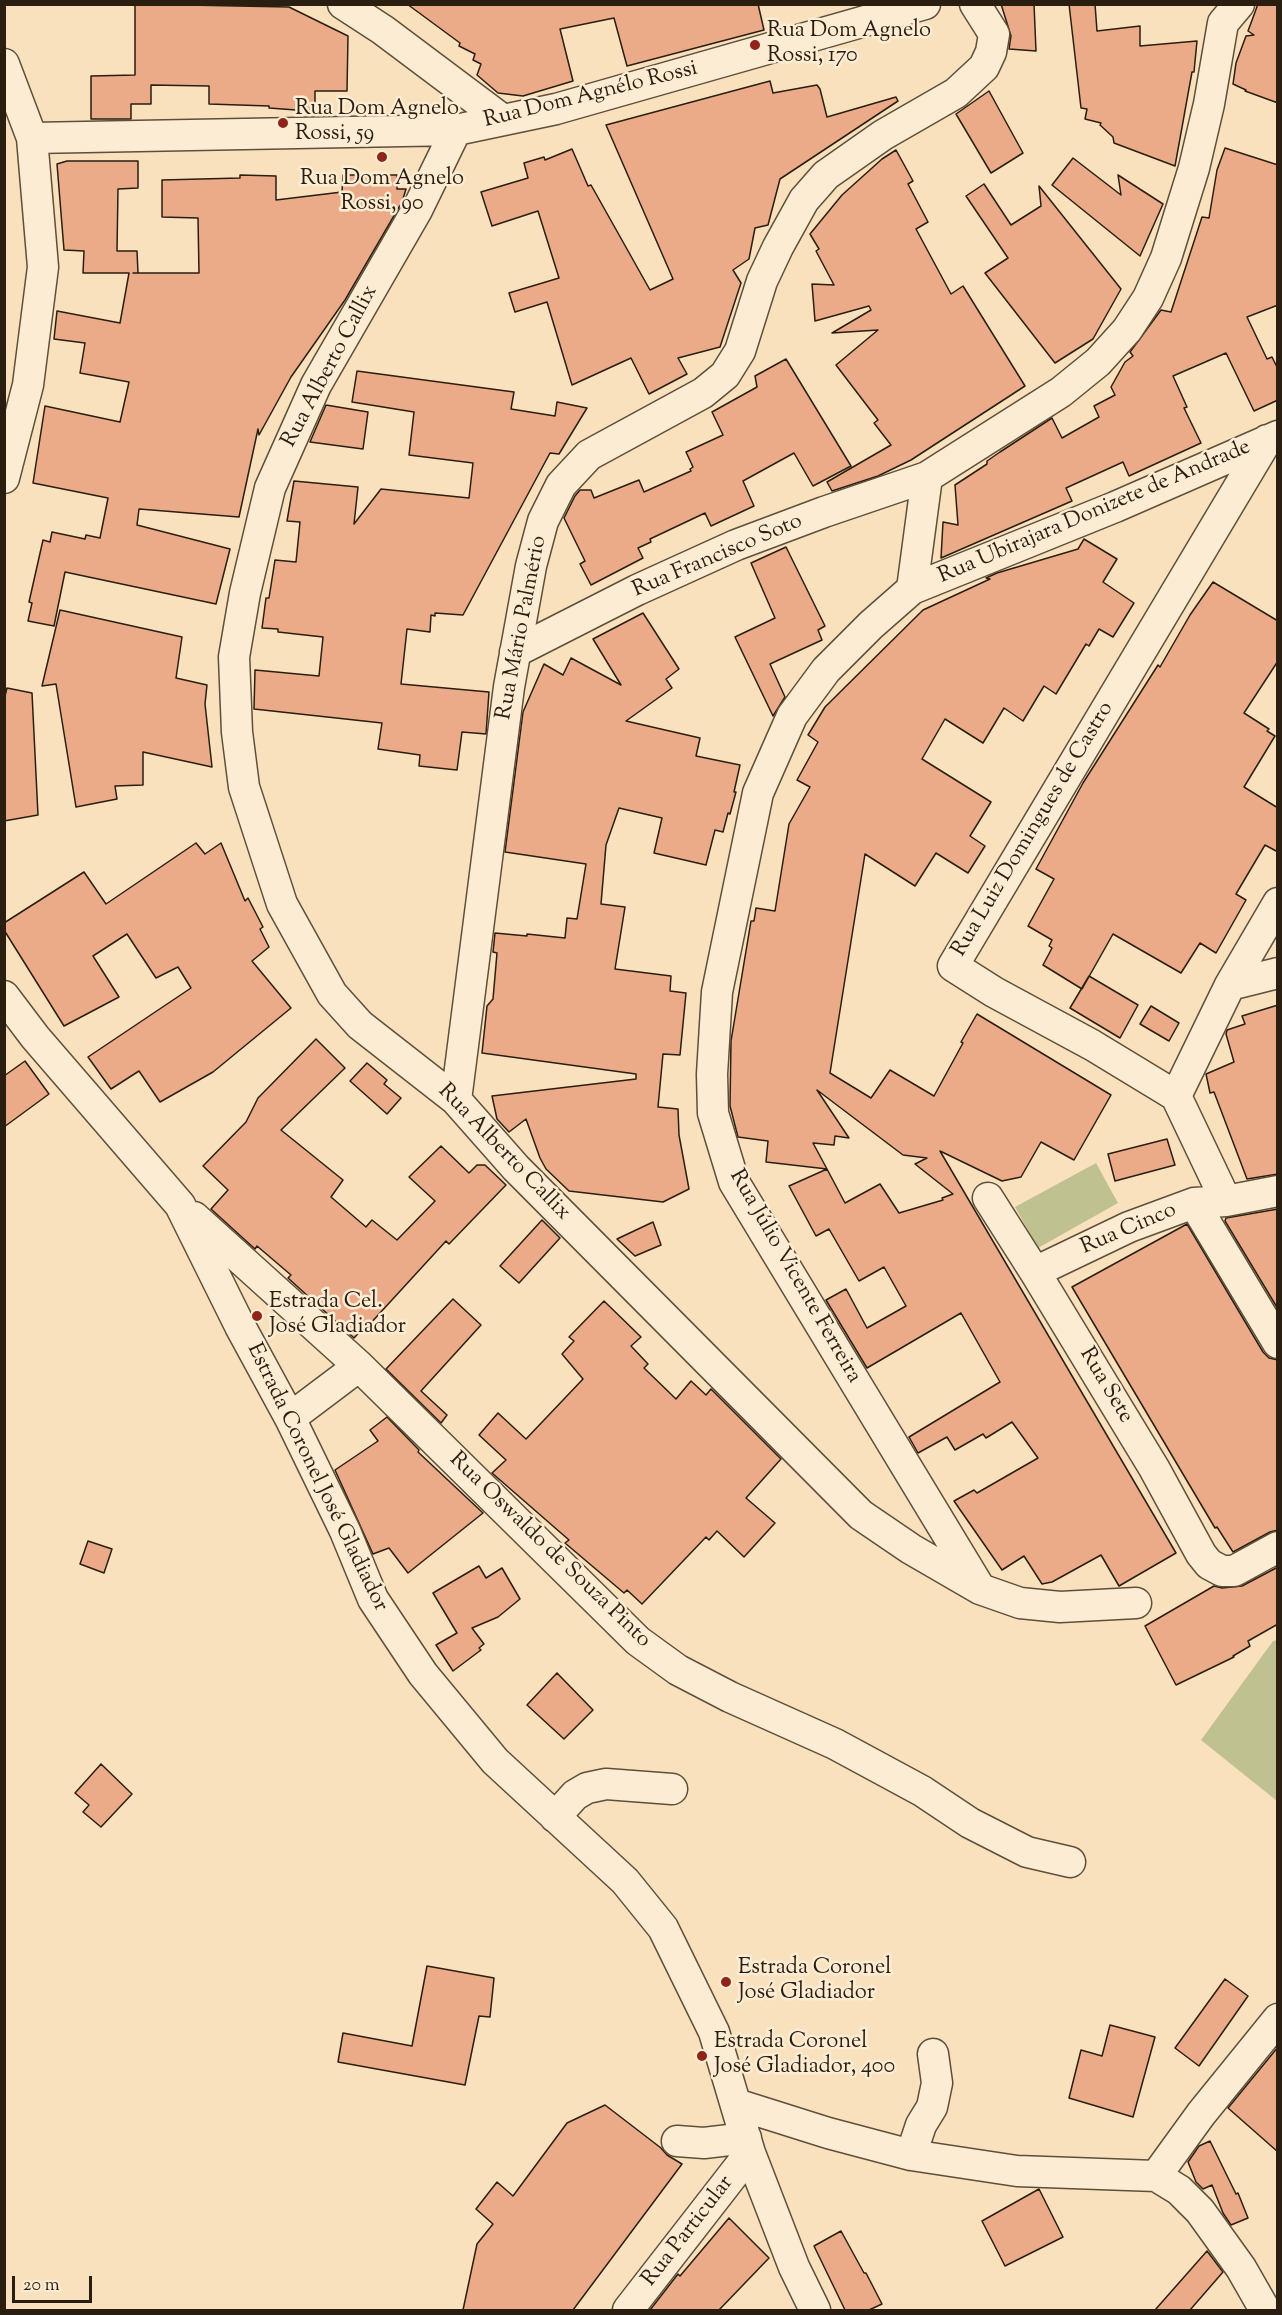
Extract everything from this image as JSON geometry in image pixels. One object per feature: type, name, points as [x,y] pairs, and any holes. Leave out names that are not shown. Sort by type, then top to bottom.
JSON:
[{"type":"street","points":[[343,4],[383,30],[503,120]]},
{"type":"street","name":"Rua Dom Agnélo Rossi","points":[[32,138],[456,130],[556,109],[925,4]]},
{"type":"street","name":"Rua Mário Palmério","points":[[456,1100],[515,652],[531,566],[543,521],[561,485],[589,455],[704,393],[725,375],[740,351],[762,281],[804,200],[826,175],[883,135],[956,93],[984,68],[991,52],[994,34],[975,4]]},
{"type":"street","points":[[912,589],[927,477],[1061,392],[1098,362],[1127,330],[1148,298],[1166,258],[1194,168],[1209,104],[1223,23],[1239,4]]},
{"type":"street","points":[[4,64],[32,138],[43,267],[28,385],[4,478]]},
{"type":"street","name":"Rua Alberto Callix","points":[[456,130],[417,210],[316,385],[270,488],[245,594],[234,657],[237,732],[244,787],[282,904],[332,994],[360,1025],[456,1100],[516,1168],[861,1515],[911,1549],[980,1589],[1020,1603],[1060,1607],[1136,1603]]},
{"type":"street","name":"Rua Ubirajara Donizete de Andrade","points":[[912,589],[1115,507],[1272,438]]},
{"type":"street","name":"Rua Luiz Domingues de Castro","points":[[1176,1096],[1092,1045],[994,992],[953,966],[1272,438]]},
{"type":"street","name":"Rua Francisco Soto","points":[[515,652],[637,590],[736,545],[927,477]]},
{"type":"street","name":"Rua Júlio Vicente Ferreira","points":[[912,589],[825,670],[792,716],[758,793],[717,992],[712,1074],[713,1113],[734,1182],[980,1589]]},
{"type":"street","points":[[1226,1201],[1176,1096],[1230,985],[1278,903]]},
{"type":"street","points":[[1230,985],[1278,974]]},
{"type":"street","name":"Estrada Coronel José Gladiador","points":[[7,1003],[180,1205],[240,1326],[290,1418],[345,1531],[373,1599],[423,1674],[495,1761],[625,1881],[663,1928],[714,2032],[748,2145],[794,2267],[815,2310]]},
{"type":"street","name":"Rua Cinco","points":[[1035,1272],[1129,1227],[1194,1203],[1226,1201],[1278,1191]]},
{"type":"street","name":"Rua Sete","points":[[988,1198],[1154,1468],[1201,1554],[1209,1564],[1222,1571],[1234,1571],[1278,1547]]},
{"type":"street","points":[[1194,1203],[1278,1343]]},
{"type":"street","name":"Rua Oswaldo de Souza Pinto","points":[[180,1205],[359,1366],[638,1641],[678,1670],[730,1697],[835,1744],[922,1791],[970,1823],[1027,1852],[1070,1862]]},
{"type":"street","points":[[290,1418],[359,1366]]},
{"type":"street","points":[[555,1817],[575,1795],[587,1788],[606,1784],[672,1789]]},
{"type":"street","points":[[1156,2176],[1201,2114],[1278,2019]]},
{"type":"street","points":[[911,2155],[921,2125],[933,2107],[937,2083],[933,2054]]},
{"type":"street","points":[[736,2104],[828,2133],[911,2155],[1017,2171],[1156,2176],[1179,2190],[1200,2211],[1241,2268],[1265,2310]]},
{"type":"street","points":[[676,2141],[748,2145]]},
{"type":"street","name":"Rua Particular","points":[[628,2310],[748,2145]]},
{"type":"green space","points":[[1096,1163],[1118,1203],[1038,1248],[1015,1207]]},
{"type":"green space","points":[[1278,1640],[1277,1801],[1201,1740],[1273,1641]]},
{"type":"building","points":[[135,4],[289,7],[348,36],[347,91],[315,91],[315,110],[296,110],[269,108],[269,106],[209,104],[209,86],[151,85],[151,104],[131,104],[131,119],[91,119],[91,76],[135,75]]},
{"type":"building","points":[[407,4],[758,4],[764,30],[627,66],[614,18],[560,29],[573,81],[523,96],[498,93],[477,75],[481,64],[473,60],[475,54],[459,46],[460,43]]},
{"type":"building","points":[[1001,4],[1034,4],[1036,51],[1009,49],[1011,36]]},
{"type":"building","points":[[1069,4],[1095,4],[1097,31],[1140,26],[1140,46],[1197,41],[1194,72],[1192,72],[1175,166],[1114,143],[1113,137],[1100,125],[1101,123],[1085,119],[1087,109],[1081,108]]},
{"type":"building","points":[[1258,4],[1278,4],[1278,103],[1233,84],[1236,63],[1246,36],[1254,35],[1248,31]]},
{"type":"building","points":[[770,81],[773,93],[817,85],[827,117],[896,97],[898,101],[780,179],[768,225],[755,228],[749,259],[733,270],[741,283],[720,347],[678,358],[687,374],[649,394],[631,358],[572,385],[547,302],[515,312],[509,293],[559,278],[538,211],[492,226],[481,192],[528,178],[524,163],[544,157],[545,160],[572,149],[588,186],[591,185],[650,290],[673,279],[606,125]]},
{"type":"building","points":[[989,91],[1023,153],[991,173],[956,114]]},
{"type":"building","points":[[1225,148],[1278,165],[1278,305],[1247,317],[1267,359],[1272,357],[1278,369],[1278,400],[1254,411],[1226,353],[1173,376],[1187,407],[1184,408],[1201,443],[1129,476],[1123,462],[1066,488],[1072,501],[941,558],[943,522],[958,525],[955,485],[1052,418],[1062,438],[1099,417],[1094,406],[1115,395],[1111,387],[1125,362],[1133,356],[1130,352],[1161,310],[1171,312],[1202,217],[1209,218],[1217,170]]},
{"type":"building","points":[[896,150],[913,181],[908,184],[928,222],[916,229],[951,294],[963,286],[1025,386],[911,460],[878,476],[832,491],[827,482],[891,445],[874,423],[878,420],[836,365],[878,330],[832,333],[871,310],[869,306],[815,321],[812,284],[834,285],[816,251],[819,249],[810,234],[842,195],[882,159]]},
{"type":"building","points":[[1073,158],[1121,195],[1118,175],[1163,204],[1140,256],[1052,185]]},
{"type":"building","points":[[67,161],[138,161],[138,188],[118,189],[117,251],[137,251],[138,273],[199,273],[198,218],[162,217],[162,180],[240,178],[240,175],[276,176],[276,200],[342,192],[343,175],[397,175],[397,189],[406,189],[402,202],[345,300],[291,377],[259,435],[258,429],[239,517],[139,509],[137,525],[230,549],[216,604],[65,572],[54,626],[28,621],[32,603],[29,602],[43,540],[50,542],[52,532],[85,539],[86,535],[100,538],[108,498],[33,483],[45,406],[120,422],[129,382],[80,373],[85,343],[54,339],[57,311],[120,323],[129,273],[83,273],[84,251],[64,250],[57,164]]},
{"type":"building","points":[[984,184],[1011,225],[1041,206],[1039,186],[1121,289],[1093,339],[1055,363],[985,273],[1008,258],[966,196]]},
{"type":"building","points":[[786,359],[851,466],[813,486],[794,453],[743,481],[754,506],[711,526],[705,513],[650,539],[651,542],[638,548],[643,558],[591,585],[580,564],[585,561],[564,518],[580,490],[591,490],[594,498],[639,480],[644,492],[691,471],[693,467],[686,452],[723,435],[712,412],[757,387],[755,376]]},
{"type":"building","points":[[357,371],[514,392],[511,409],[555,416],[557,402],[587,408],[559,454],[550,453],[463,615],[435,613],[435,616],[431,615],[430,632],[407,629],[401,684],[489,692],[486,734],[462,732],[457,770],[419,766],[420,755],[378,749],[382,723],[254,709],[255,670],[319,676],[323,637],[262,628],[275,560],[296,562],[300,522],[287,521],[294,481],[358,487],[354,524],[381,489],[469,498],[473,463],[409,455],[414,412],[352,402]]},
{"type":"building","points":[[326,405],[368,412],[363,449],[310,442]]},
{"type":"building","points":[[1084,539],[1117,559],[1103,582],[1134,603],[1113,637],[1099,629],[1089,646],[1086,644],[1056,694],[1044,686],[1023,721],[1004,708],[983,743],[945,719],[922,759],[991,802],[970,836],[985,846],[968,873],[936,853],[915,886],[865,854],[830,1073],[871,1098],[890,1070],[934,1096],[977,1014],[1111,1095],[1074,1160],[1041,1142],[1021,1177],[1002,1181],[940,1151],[1176,1553],[1119,1586],[1101,1555],[1052,1582],[1042,1584],[1024,1556],[1002,1570],[954,1501],[974,1490],[977,1493],[1038,1458],[1012,1422],[986,1438],[983,1434],[955,1450],[947,1437],[918,1453],[909,1437],[1000,1382],[961,1313],[867,1368],[826,1300],[846,1289],[867,1328],[906,1306],[884,1267],[859,1281],[829,1229],[816,1236],[789,1186],[827,1169],[766,1162],[768,1141],[738,1137],[730,1106],[731,1041],[751,921],[754,921],[756,908],[775,911],[789,824],[810,787],[797,780],[818,742],[808,735],[825,707],[923,610],[990,579],[986,578],[997,573],[1078,549]],"holes":[[[817,1090],[903,1155],[927,1158],[915,1164],[953,1194],[942,1198],[943,1200],[899,1213],[880,1184],[845,1203],[813,1143],[834,1145],[835,1136],[849,1138]]]},
{"type":"building","points":[[786,547],[825,626],[818,630],[822,640],[770,664],[785,697],[773,716],[735,637],[775,618],[751,563]]},
{"type":"building","points":[[1213,582],[1278,621],[1278,661],[1244,713],[1269,729],[1267,731],[1275,736],[1244,787],[1278,808],[1278,852],[1265,845],[1236,894],[1246,900],[1216,953],[1200,943],[1181,973],[1113,934],[1082,989],[1043,965],[1052,948],[1049,946],[1052,940],[1028,926],[1054,879],[1036,869],[1083,783]]},
{"type":"building","points":[[60,610],[182,637],[176,678],[207,685],[205,704],[212,767],[143,752],[143,785],[115,786],[117,799],[76,807],[56,684],[42,686]]},
{"type":"building","points":[[643,613],[679,669],[666,679],[672,688],[626,721],[700,738],[696,756],[740,765],[730,814],[728,813],[723,832],[715,830],[706,865],[654,853],[662,818],[619,808],[606,845],[601,904],[625,907],[615,969],[671,976],[670,991],[686,993],[680,1055],[663,1054],[658,1107],[678,1109],[679,1135],[689,1189],[663,1202],[569,1191],[546,1169],[526,1119],[509,1132],[497,1119],[492,1096],[636,1079],[636,1074],[482,1053],[487,1006],[493,999],[497,953],[493,952],[495,933],[565,938],[567,918],[577,919],[586,864],[505,852],[523,712],[544,664],[563,675],[571,658],[621,685],[593,639]]},
{"type":"building","points":[[7,688],[32,693],[38,815],[4,821],[4,700]]},
{"type":"building","points":[[196,843],[205,854],[221,843],[245,901],[248,898],[263,927],[260,929],[269,947],[252,961],[291,1008],[213,1072],[160,1102],[139,1071],[111,1089],[88,1057],[191,988],[178,967],[156,978],[127,934],[93,956],[119,997],[64,1026],[4,930],[4,923],[84,872],[106,904]]},
{"type":"building","points":[[1089,976],[1138,1005],[1120,1038],[1070,1008]]},
{"type":"building","points":[[1278,1005],[1278,1174],[1247,1179],[1214,1092],[1210,1093],[1206,1074],[1234,1062],[1226,1034],[1227,1030],[1245,1024],[1242,1016]]},
{"type":"building","points":[[1151,1006],[1179,1023],[1169,1041],[1140,1024]]},
{"type":"building","points":[[316,1039],[345,1068],[281,1130],[343,1180],[331,1197],[366,1227],[372,1220],[397,1240],[435,1201],[409,1177],[441,1146],[469,1173],[477,1165],[485,1165],[506,1185],[449,1244],[446,1241],[369,1325],[367,1324],[354,1338],[288,1278],[291,1275],[257,1246],[255,1249],[211,1209],[228,1190],[203,1166],[246,1122],[258,1098]]},
{"type":"building","points":[[25,1061],[49,1094],[4,1127],[4,1076]]},
{"type":"building","points":[[367,1063],[387,1080],[384,1084],[401,1098],[387,1114],[350,1081]]},
{"type":"building","points":[[1167,1139],[1175,1165],[1115,1181],[1108,1154]]},
{"type":"building","points":[[1278,1209],[1278,1309],[1225,1221],[1226,1218]]},
{"type":"building","points":[[542,1220],[560,1238],[519,1283],[500,1266]]},
{"type":"building","points":[[653,1222],[661,1245],[635,1256],[617,1239]]},
{"type":"building","points":[[1187,1224],[1263,1352],[1269,1358],[1278,1360],[1278,1530],[1233,1552],[1217,1527],[1215,1528],[1072,1287]]},
{"type":"building","points":[[453,1299],[481,1325],[421,1391],[447,1415],[441,1423],[386,1369]]},
{"type":"building","points":[[604,1301],[641,1337],[631,1346],[648,1364],[644,1368],[676,1399],[691,1381],[706,1395],[711,1389],[781,1459],[746,1498],[775,1523],[744,1557],[717,1531],[709,1540],[706,1537],[642,1604],[627,1590],[624,1593],[565,1543],[569,1540],[492,1473],[506,1460],[479,1435],[498,1413],[526,1439],[583,1379],[562,1354],[574,1341],[569,1337]]},
{"type":"building","points":[[387,1417],[419,1450],[418,1452],[483,1513],[408,1573],[389,1548],[373,1554],[335,1470],[378,1441],[370,1430]]},
{"type":"building","points":[[88,1541],[112,1549],[104,1573],[80,1564]]},
{"type":"building","points":[[479,1566],[486,1578],[502,1568],[520,1599],[498,1617],[472,1628],[484,1644],[479,1648],[481,1650],[453,1671],[436,1645],[457,1633],[433,1593]]},
{"type":"building","points":[[1278,1567],[1278,1624],[1248,1641],[1250,1646],[1234,1657],[1176,1685],[1145,1626],[1214,1586],[1222,1588],[1242,1586]]},
{"type":"building","points":[[557,1673],[593,1710],[564,1739],[527,1705]]},
{"type":"building","points":[[101,1764],[132,1794],[101,1827],[83,1812],[89,1805],[75,1793]]},
{"type":"building","points":[[427,1966],[494,1978],[490,2017],[479,2016],[465,2085],[338,2062],[343,2033],[412,2046]]},
{"type":"building","points":[[1225,1979],[1248,1996],[1199,2066],[1175,2048]]},
{"type":"building","points":[[1110,2025],[1155,2037],[1133,2117],[1069,2098],[1081,2050],[1102,2056]]},
{"type":"building","points":[[1278,2047],[1278,2152],[1228,2108]]},
{"type":"building","points":[[605,2105],[667,2155],[682,2164],[573,2310],[463,2310],[477,2244],[493,2224],[476,2209],[497,2182],[513,2196],[567,2123]]},
{"type":"building","points":[[1210,2141],[1236,2194],[1238,2193],[1248,2218],[1231,2225],[1223,2213],[1212,2185],[1203,2189],[1196,2182],[1188,2162],[1199,2146]]},
{"type":"building","points":[[1039,2189],[1063,2237],[1005,2266],[982,2221]]},
{"type":"building","points":[[729,2218],[769,2258],[719,2310],[650,2310],[678,2274],[680,2276]]},
{"type":"building","points":[[841,2231],[882,2304],[869,2310],[845,2310],[814,2246]]},
{"type":"building","points":[[1207,2251],[1223,2272],[1190,2310],[1155,2310]]},
{"type":"place","name":"Rua Dom Agnelo Rossi, 170","points":[[755,45]]},
{"type":"place","name":"Rua Dom Agnelo Rossi, 59","points":[[283,123]]},
{"type":"place","name":"Rua Dom Agnelo Rossi, 90","points":[[382,157]]},
{"type":"place","name":"Estrada Cel. José Gladiador","points":[[257,1316]]},
{"type":"place","name":"Estrada Coronel José Gladiador","points":[[726,1982]]},
{"type":"place","name":"Estrada Coronel José Gladiador, 400","points":[[702,2056]]}]
